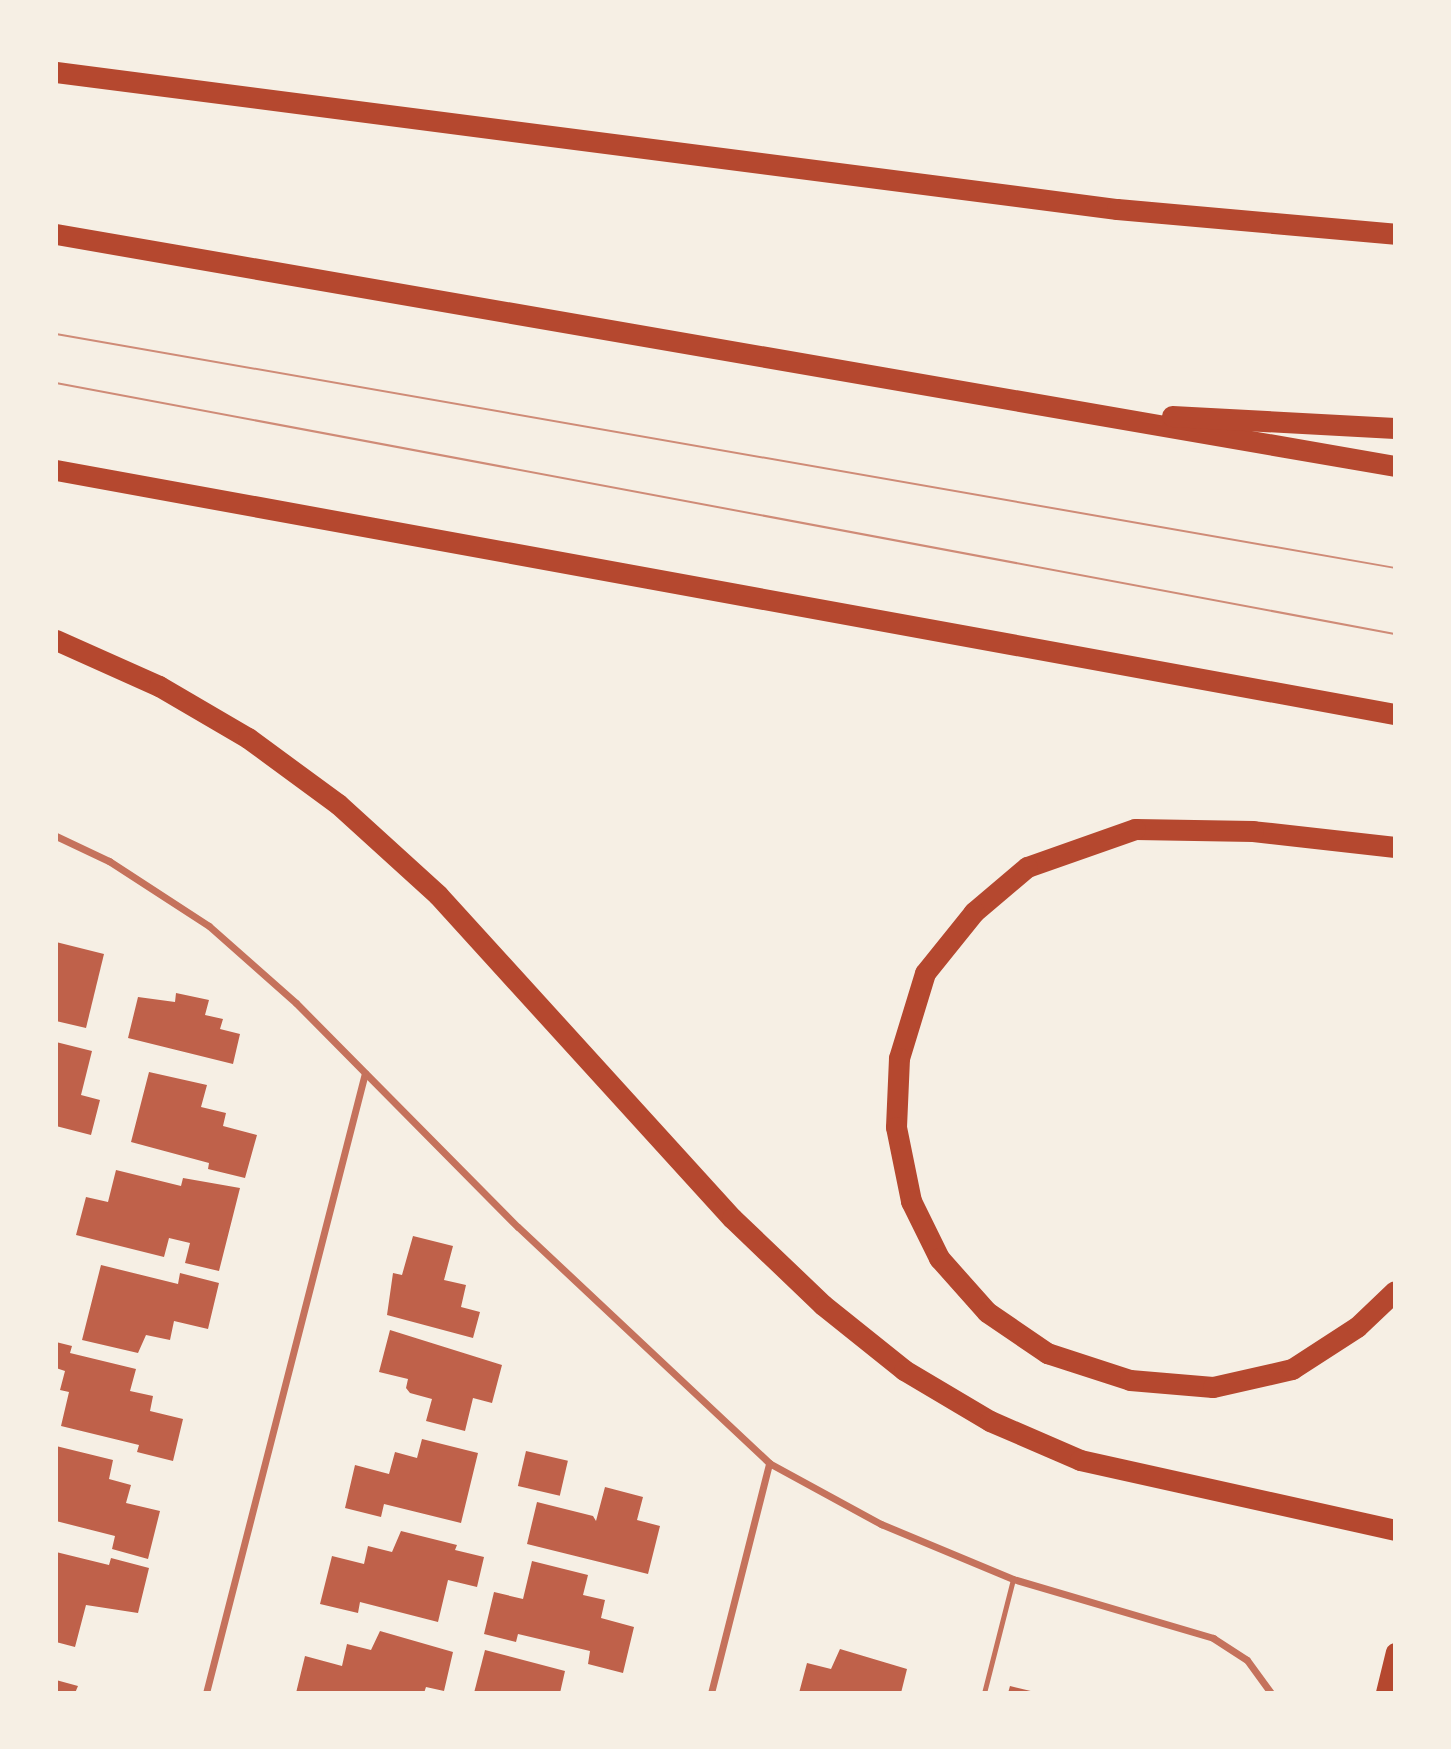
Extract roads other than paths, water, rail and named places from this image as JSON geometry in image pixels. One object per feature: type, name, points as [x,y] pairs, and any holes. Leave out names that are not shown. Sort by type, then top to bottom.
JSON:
[{"type":"highway","points":[[56,72],[1116,209],[1395,234]]},
{"type":"highway","points":[[56,234],[1395,466]]},
{"type":"highway","points":[[1072,410],[1395,428]]},
{"type":"highway","points":[[56,470],[1386,712]]},
{"type":"highway","points":[[56,640],[159,686],[248,738],[338,804],[438,895],[732,1218],[823,1305],[904,1370],[990,1421],[1080,1460],[1395,1531]]},
{"type":"highway","points":[[1395,847],[1253,831],[1135,829],[1027,867],[974,912],[925,974],[899,1058],[896,1127],[911,1201],[939,1258],[986,1312],[1047,1353],[1082,1365],[1130,1380],[1213,1387],[1292,1369],[1357,1326],[1395,1292]]},
{"type":"main road","points":[[1385,1693],[1395,1652]]},
{"type":"street","points":[[56,836],[109,861],[209,926],[296,1003],[518,1227],[769,1463],[881,1524],[1013,1579],[1213,1638],[1247,1660],[1271,1693]]},
{"type":"street","points":[[206,1693],[365,1073]]},
{"type":"street","points":[[711,1693],[769,1463]]},
{"type":"lane","points":[[984,1693],[1013,1579]]},
{"type":"tram line","points":[[56,334],[1395,568]]},
{"type":"tram line","points":[[56,383],[1395,634]]}]
